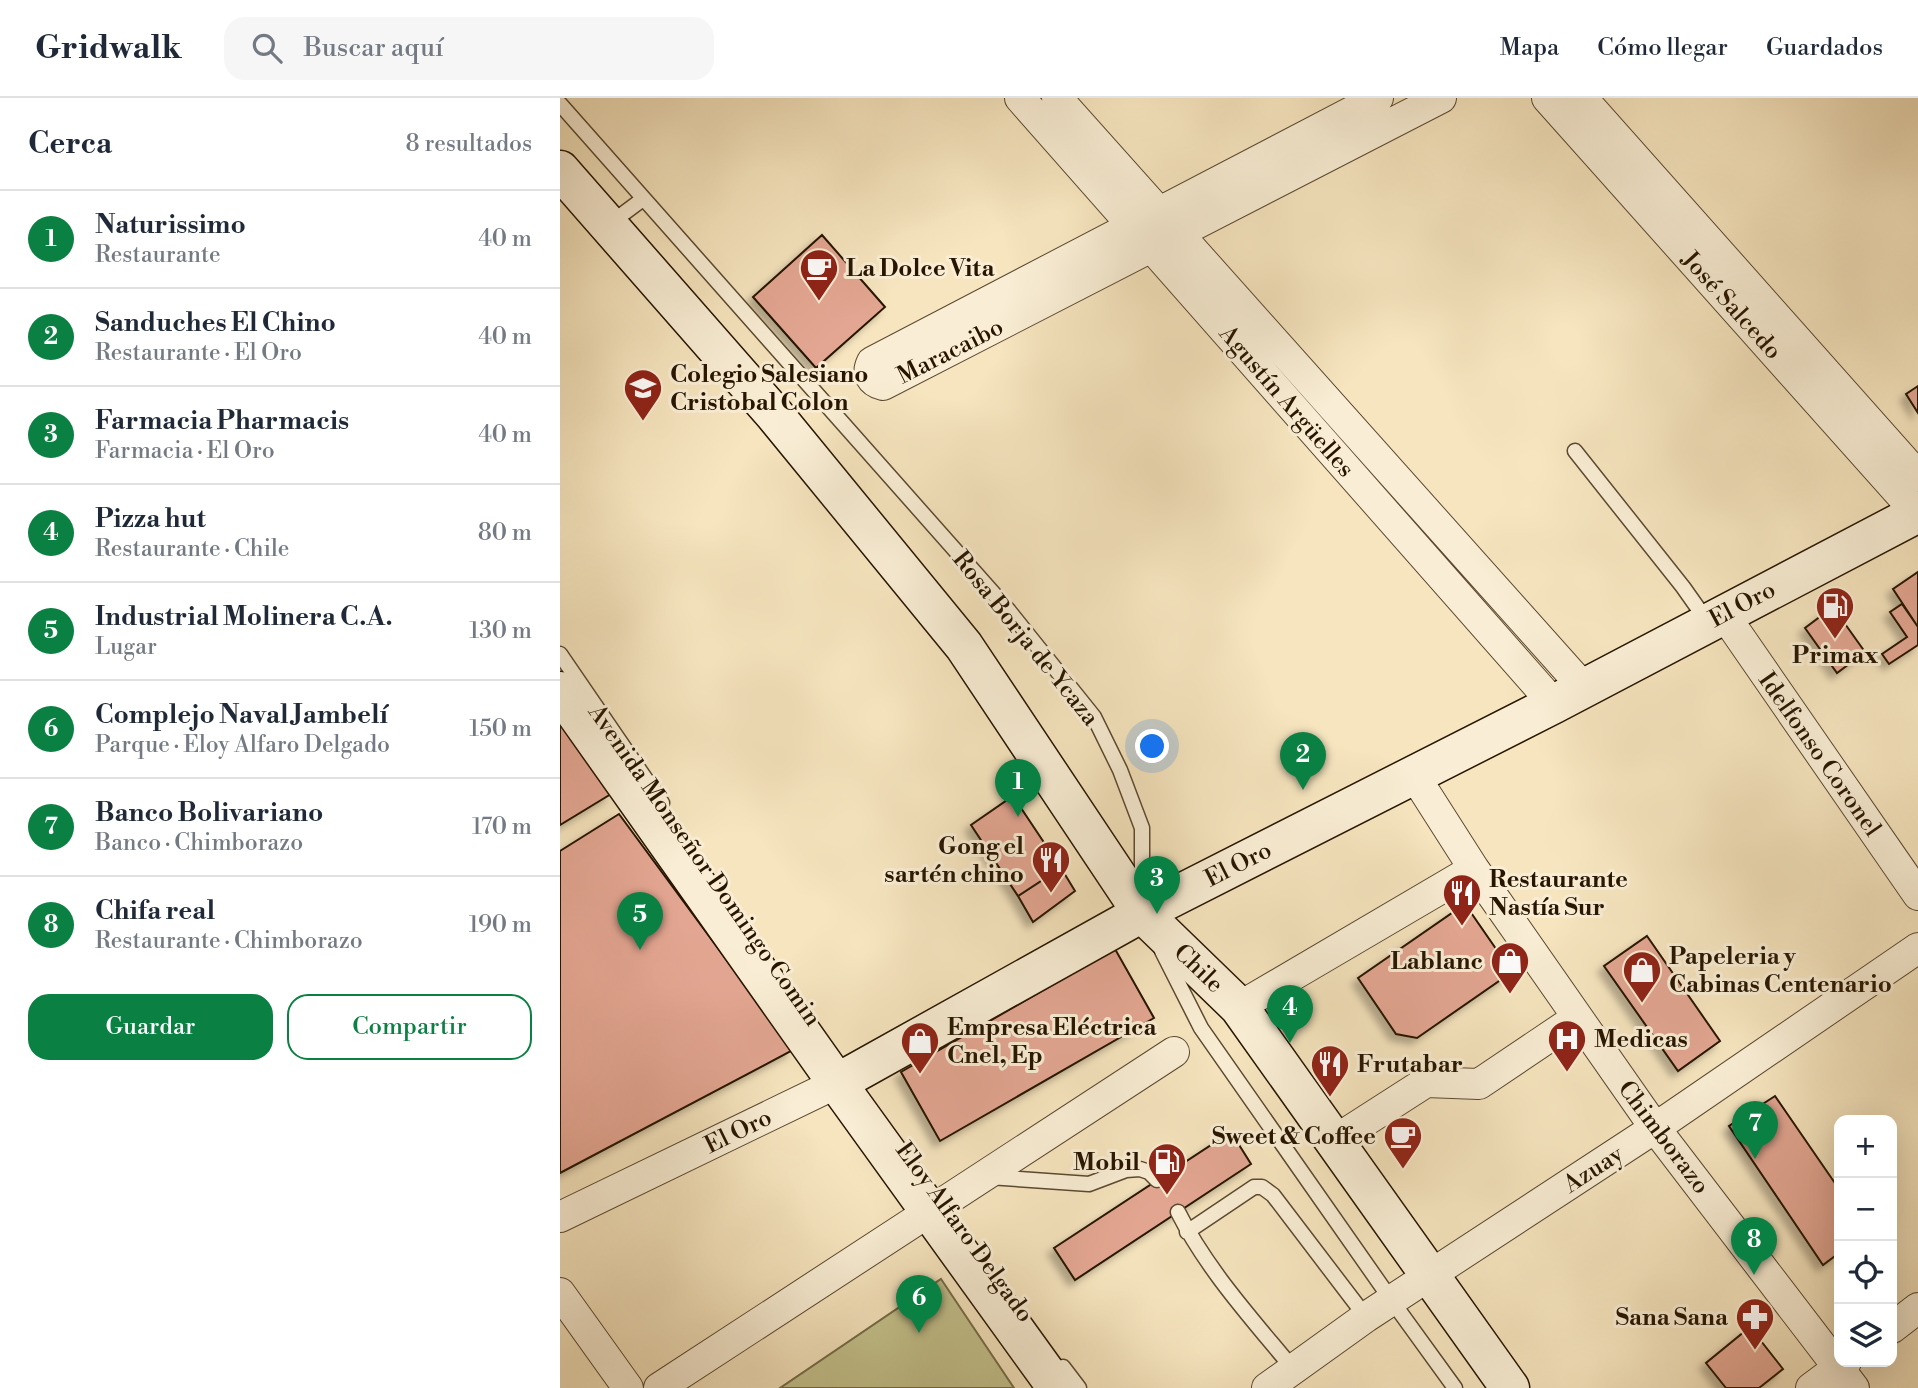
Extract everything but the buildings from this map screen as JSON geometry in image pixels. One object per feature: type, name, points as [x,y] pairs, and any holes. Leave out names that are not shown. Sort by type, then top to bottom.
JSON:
[{"type":"main road","points":[[560,170],[774,414],[964,646],[1142,913]]},
{"type":"main road","name":"El Oro","points":[[847,1078],[1142,913],[1569,696],[1918,513]]},
{"type":"main road","name":"Avenida Monseñor Domingo Comin","points":[[560,691],[847,1078]]},
{"type":"main road","name":"Chile","points":[[1142,913],[1239,1007],[1510,1388]]},
{"type":"main road","name":"Eloy Alfaro Delgado","points":[[847,1078],[1056,1372]]},
{"type":"street","name":"Agustín Argüelles","points":[[1020,98],[1360,484],[1569,696]]},
{"type":"street","name":"Agustín Argüelles","points":[[1057,98],[1383,463],[1569,696]]},
{"type":"street","name":"Maracaibo","points":[[1142,236],[872,362],[868,369],[870,377],[875,383],[883,385],[1168,222],[1378,98]]},
{"type":"street","name":"Maracaibo","points":[[1168,222],[1441,98]]},
{"type":"street","name":"José Salcedo","points":[[1547,98],[1918,477]]},
{"type":"street","name":"José Salcedo","points":[[1583,98],[1918,513]]},
{"type":"street","points":[[1360,484],[1383,463]]},
{"type":"street","name":"Idelfonso Coronel","points":[[1715,618],[1918,895]]},
{"type":"street","name":"Chimborazo","points":[[1414,775],[1474,869],[1655,1128],[1846,1372]]},
{"type":"street","points":[[1239,1007],[1474,869]]},
{"type":"street","name":"Azuay","points":[[1267,1388],[1366,1317],[1655,1128],[1918,948]]},
{"type":"street","points":[[1334,1141],[1426,1082],[1479,1084],[1577,1018]]},
{"type":"street","points":[[659,1388],[1174,1052]]},
{"type":"street","name":"El Oro","points":[[560,1217],[847,1078]]},
{"type":"street","points":[[560,1293],[628,1388]]},
{"type":"street","points":[[1897,1324],[1918,1308]]},
{"type":"street","points":[[1811,1388],[1846,1372]]},
{"type":"lane","name":"Rosa Borja de Ycaza","points":[[560,104],[1009,611],[1094,717],[1120,769],[1142,828],[1142,913]]},
{"type":"lane","points":[[607,225],[643,199]]},
{"type":"lane","points":[[1575,451],[1683,587],[1715,618]]},
{"type":"lane","name":"Avenida Monseñor Domingo Comin","points":[[560,654],[670,814]]},
{"type":"lane","name":"Chile","points":[[1142,913],[1201,1028],[1391,1301],[1455,1388]]},
{"type":"lane","points":[[980,1177],[1089,1184],[1126,1170],[1140,1169],[1149,1172],[1157,1180]]},
{"type":"lane","points":[[1188,1231],[1254,1187],[1262,1187],[1273,1195],[1366,1317]]},
{"type":"lane","points":[[1178,1212],[1188,1231],[1238,1303],[1294,1370]]},
{"type":"lane","name":"Eloy Alfaro Delgado","points":[[1056,1372],[1079,1388]]},
{"type":"shaded area","points":[[941,1279],[1014,1388],[780,1388]]},
{"type":"place","name":"La Dolce Vita","points":[[819,302]]},
{"type":"place","name":"Colegio Salesiano Cristobal Colon","points":[[643,422]]},
{"type":"place","name":"Primax","points":[[1835,640]]},
{"type":"place","name":"Sanduches El Chino","points":[[1303,790]]},
{"type":"place","name":"Naturissimo","points":[[1018,817]]},
{"type":"place","name":"Gong el sartén chino","points":[[1051,894]]},
{"type":"place","name":"Farmacia Pharmacis","points":[[1157,914]]},
{"type":"place","name":"Restaurante Nastía Sur","points":[[1462,927]]},
{"type":"place","name":"Industrial Molinera C.A.","points":[[640,950]]},
{"type":"place","name":"Lablanc","points":[[1510,995]]},
{"type":"place","name":"Papeleria y Cabinas Centenario","points":[[1642,1004]]},
{"type":"place","name":"Pizza hut","points":[[1290,1043]]},
{"type":"place","name":"Medicas","points":[[1567,1073]]},
{"type":"place","name":"Empresa Eléctrica Cnel, Ep","points":[[920,1075]]},
{"type":"place","name":"Frutabar","points":[[1330,1098]]},
{"type":"place","name":"Banco Bolivariano","points":[[1755,1159]]},
{"type":"place","name":"Sweet & Coffee","points":[[1403,1170]]},
{"type":"place","name":"Mobil","points":[[1167,1196]]},
{"type":"place","name":"Chifa real","points":[[1754,1275]]},
{"type":"place","name":"Complejo Naval Jambelí","points":[[919,1333]]},
{"type":"place","name":"Sana Sana","points":[[1755,1351]]}]
